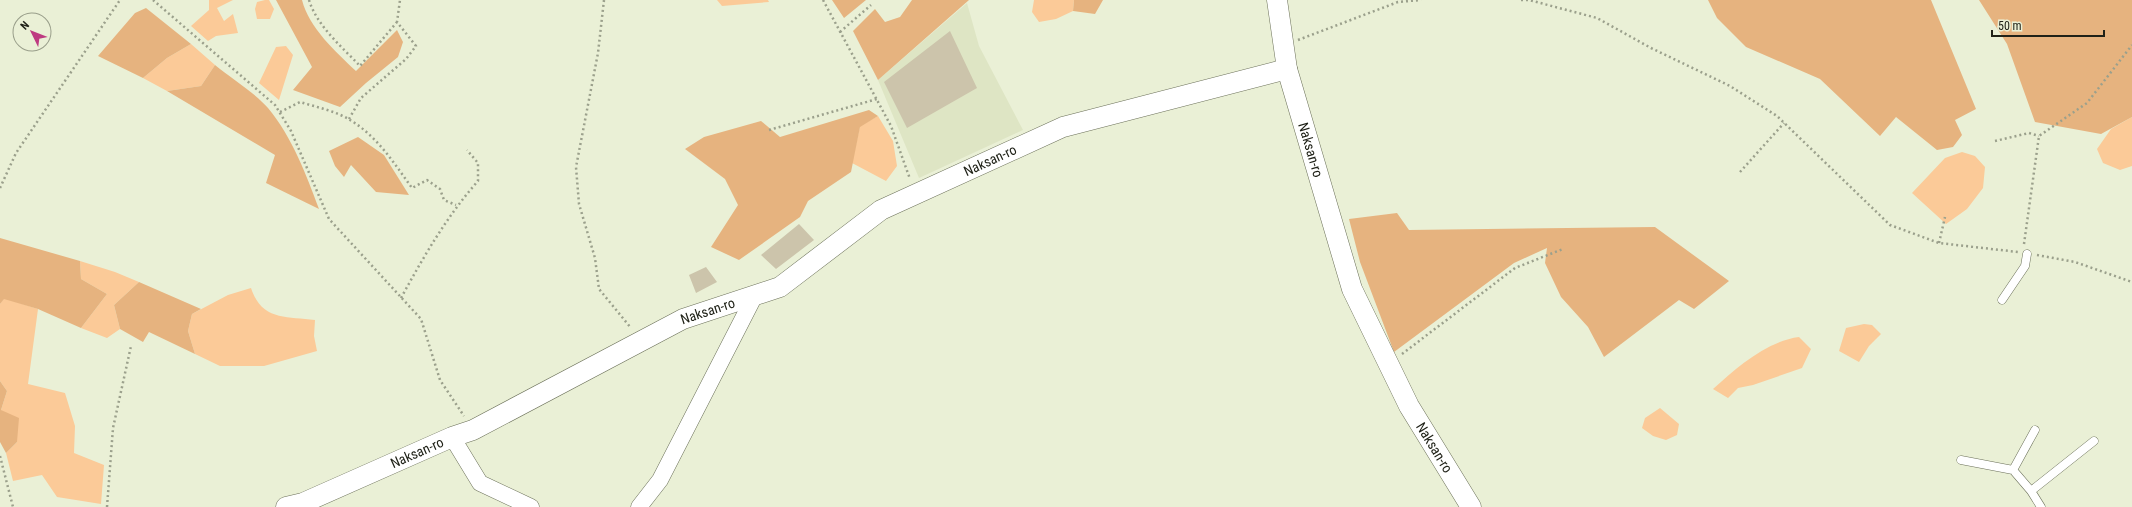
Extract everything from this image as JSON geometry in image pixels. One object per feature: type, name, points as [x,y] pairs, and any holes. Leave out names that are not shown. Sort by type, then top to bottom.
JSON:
[{"type":"street","points":[[1277,0],[1287,69]]},
{"type":"street","name":"Naksan-ro","points":[[286,507],[303,503],[452,437],[473,430],[683,319],[780,287],[881,210],[1063,127],[1287,69],[1352,289],[1409,406],[1471,507]]},
{"type":"street","points":[[639,507],[660,480],[754,296]]},
{"type":"street","points":[[452,437],[480,484],[531,507]]},
{"type":"lane","points":[[2002,300],[2025,266],[2025,253]]},
{"type":"lane","points":[[2013,470],[2035,430]]},
{"type":"lane","points":[[2031,491],[2094,441]]},
{"type":"lane","points":[[1961,460],[2013,470],[2031,491],[2041,507]]},
{"type":"path","points":[[0,188],[16,153],[120,0]]},
{"type":"path","points":[[153,0],[275,105],[300,150],[329,219],[421,319],[440,380],[473,430]]},
{"type":"path","points":[[309,0],[312,9],[336,41],[360,66],[397,22],[400,0]]},
{"type":"path","points":[[604,0],[598,53],[576,166],[579,204],[595,258],[599,289],[642,340]]},
{"type":"path","points":[[823,0],[891,126],[915,194]]},
{"type":"path","points":[[1296,41],[1398,2],[1421,0]]},
{"type":"path","points":[[1521,0],[1529,0],[1597,18],[1651,48],[1730,86],[1777,116],[1890,225],[1939,243],[2025,253],[2075,262],[2132,282]]},
{"type":"path","points":[[840,32],[871,5]]},
{"type":"path","points":[[349,119],[361,98],[406,59],[416,46],[397,22]]},
{"type":"path","points":[[2025,253],[2039,136],[2087,103],[2132,46]]},
{"type":"path","points":[[769,130],[877,99]]},
{"type":"path","points":[[280,112],[300,102],[349,119],[369,134],[383,149],[412,188],[427,180],[440,189],[444,200],[456,205]]},
{"type":"path","points":[[1740,172],[1784,123]]},
{"type":"path","points":[[1995,141],[2029,133],[2039,136]]},
{"type":"path","points":[[401,298],[425,254],[456,205],[478,181],[478,163],[467,150]]},
{"type":"path","points":[[1939,243],[1945,217]]},
{"type":"path","points":[[1389,364],[1514,268],[1563,249]]},
{"type":"path","points":[[107,507],[114,428],[131,346]]},
{"type":"path","points":[[0,456],[13,507]]},
{"type":"shaded area","points":[[209,0],[233,0],[217,8],[224,21],[233,14],[238,33],[216,36],[208,41],[191,26],[209,10]]},
{"type":"shaded area","points":[[269,0],[274,9],[270,19],[257,19],[255,9],[257,2]]},
{"type":"shaded area","points":[[276,0],[302,0],[317,30],[332,48],[356,71],[397,30],[403,42],[398,57],[366,83],[340,107],[293,90],[312,67]]},
{"type":"shaded area","points":[[717,0],[768,0],[769,2],[722,6]]},
{"type":"shaded area","points":[[832,0],[866,0],[844,18]]},
{"type":"shaded area","points":[[912,0],[969,0],[878,80],[853,31],[875,9],[885,22],[900,17]]},
{"type":"shaded area","points":[[1034,0],[1074,0],[1073,11],[1056,19],[1039,22],[1032,12]]},
{"type":"shaded area","points":[[1074,0],[1103,0],[1095,14],[1073,11]]},
{"type":"shaded area","points":[[1708,0],[1931,0],[1976,109],[1955,120],[1962,135],[1953,147],[1937,150],[1896,117],[1880,136],[1820,79],[1746,47],[1717,18]]},
{"type":"shaded area","points":[[1979,0],[2132,0],[2132,117],[2101,134],[2035,122],[2007,44]]},
{"type":"shaded area","points":[[967,3],[979,46],[1023,130],[919,178],[878,80]]},
{"type":"shaded area","points":[[146,8],[191,44],[167,58],[143,78],[98,56],[135,13]]},
{"type":"shaded area","points":[[191,44],[215,65],[201,86],[167,91],[143,78],[167,58]]},
{"type":"shaded area","points":[[286,46],[293,55],[279,100],[259,83],[276,47]]},
{"type":"shaded area","points":[[215,65],[256,97],[277,119],[298,156],[319,209],[266,183],[275,155],[167,91],[201,86]]},
{"type":"shaded area","points":[[869,110],[878,116],[860,127],[851,172],[808,201],[800,217],[739,260],[711,247],[738,205],[725,179],[685,149],[704,137],[761,121],[780,137]]},
{"type":"shaded area","points":[[878,116],[893,141],[897,166],[886,181],[852,163],[860,126]]},
{"type":"shaded area","points":[[2132,117],[2132,166],[2120,170],[2103,163],[2097,149],[2111,129]]},
{"type":"shaded area","points":[[358,137],[384,155],[409,195],[376,192],[351,165],[344,177],[335,166],[329,151]]},
{"type":"shaded area","points":[[1962,152],[1975,156],[1985,167],[1983,188],[1967,209],[1946,224],[1912,193],[1945,158]]},
{"type":"shaded area","points":[[1397,213],[1409,230],[1655,227],[1729,281],[1694,309],[1679,300],[1604,357],[1588,327],[1561,297],[1545,263],[1547,248],[1514,263],[1394,352],[1360,262],[1349,219]]},
{"type":"shaded area","points":[[0,238],[80,261],[81,279],[107,294],[81,328],[38,309],[4,299],[0,304]]},
{"type":"shaded area","points":[[80,261],[115,272],[139,282],[114,305],[120,329],[107,338],[81,328],[107,294],[81,279]]},
{"type":"shaded area","points":[[139,282],[201,309],[192,314],[188,331],[195,354],[149,332],[143,342],[120,329],[114,305]]},
{"type":"shaded area","points":[[251,288],[256,299],[268,312],[285,317],[315,320],[314,336],[317,351],[264,366],[220,366],[195,354],[188,331],[192,314],[228,295]]},
{"type":"shaded area","points":[[4,298],[38,309],[28,384],[65,393],[75,426],[74,453],[104,465],[101,504],[57,497],[42,475],[13,481],[6,453],[17,442],[1,410],[7,391],[0,381],[0,304]]},
{"type":"shaded area","points":[[1864,324],[1872,325],[1881,334],[1869,346],[1859,362],[1839,351],[1846,328]]},
{"type":"shaded area","points":[[1799,337],[1811,349],[1802,368],[1753,385],[1738,388],[1728,398],[1713,389],[1742,364],[1764,350],[1775,344]]},
{"type":"shaded area","points":[[0,381],[7,391],[1,410],[19,418],[17,442],[6,453],[0,442]]},
{"type":"shaded area","points":[[1660,408],[1679,424],[1677,435],[1666,440],[1653,436],[1642,428],[1645,418]]},
{"type":"building","points":[[950,31],[977,88],[907,128],[884,82]]},
{"type":"building","points":[[799,224],[814,240],[776,269],[761,255]]},
{"type":"building","points":[[706,267],[717,282],[696,293],[689,275]]}]
